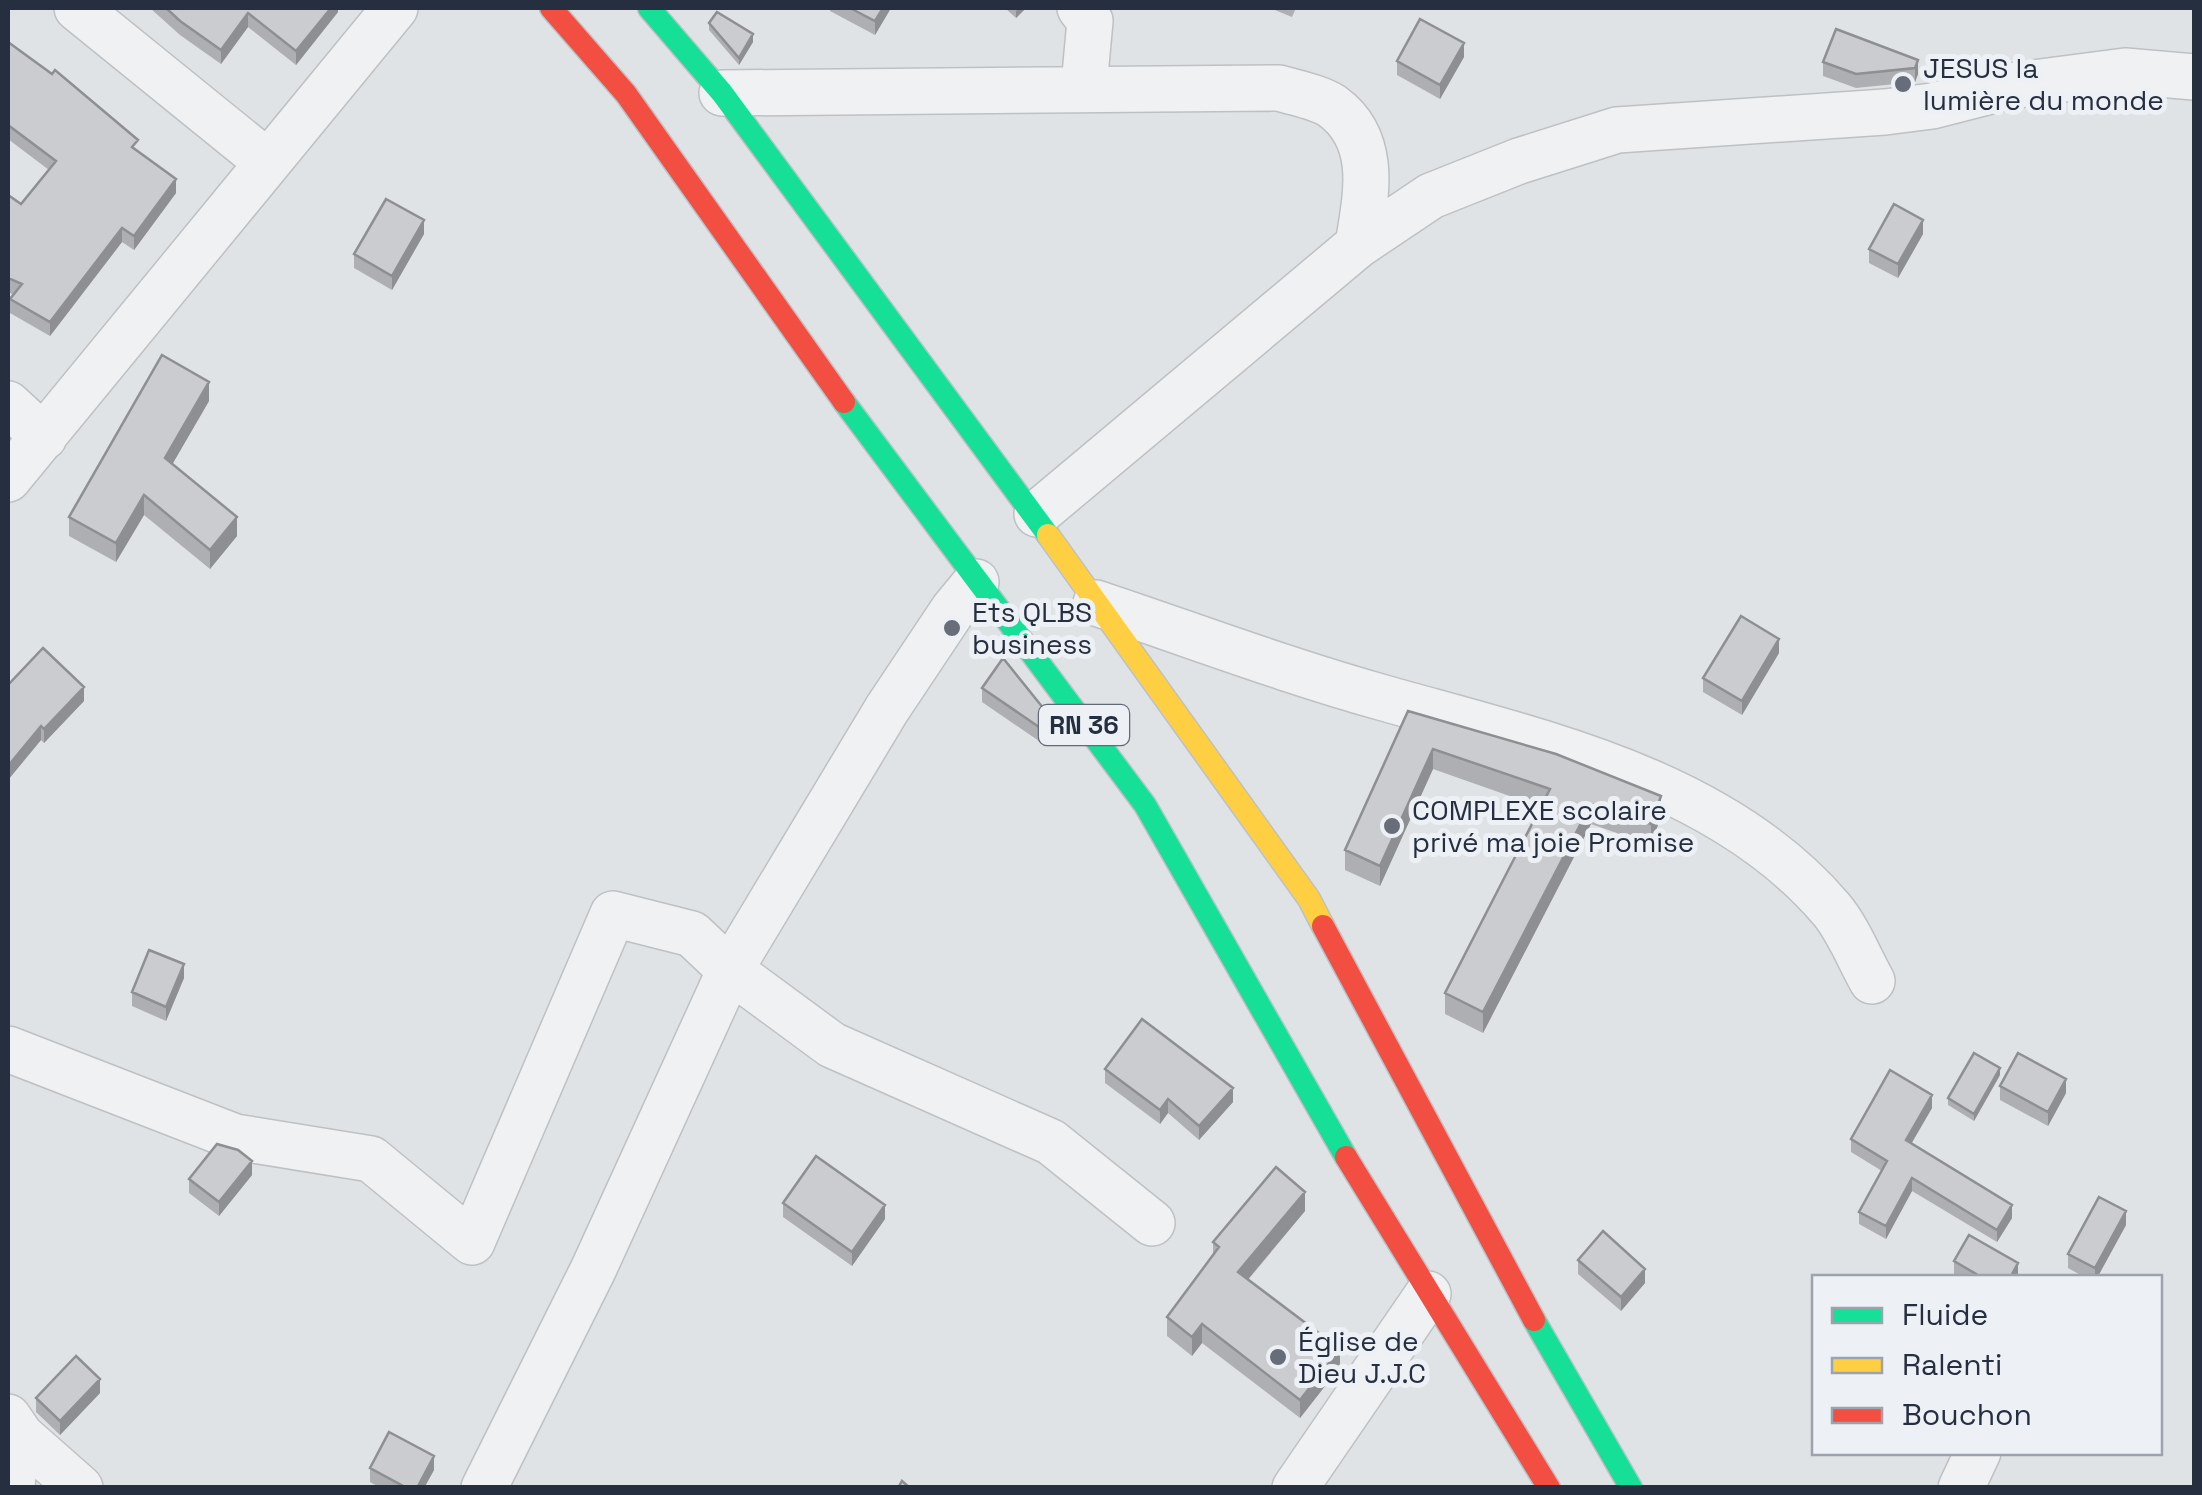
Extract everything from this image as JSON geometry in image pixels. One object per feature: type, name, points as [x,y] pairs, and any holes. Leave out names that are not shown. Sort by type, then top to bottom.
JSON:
[{"type":"main road","name":"RN 36","points":[[551,8],[626,94],[817,367],[1145,806],[1293,1070],[1549,1488]]},
{"type":"main road","name":"RN 36","points":[[649,8],[722,92],[1037,514],[1096,604],[1309,899],[1478,1222],[1631,1488]]},
{"type":"street","points":[[76,8],[266,162]]},
{"type":"street","points":[[8,479],[395,8]]},
{"type":"street","points":[[1080,8],[1090,21],[1084,86]]},
{"type":"street","points":[[1037,514],[1358,245],[1431,196],[1617,130],[1885,112],[1932,106],[2010,86],[2125,72],[2194,77]]},
{"type":"street","points":[[722,92],[928,94],[1084,86],[1279,88],[1330,105],[1358,134],[1369,181],[1358,245]]},
{"type":"street","points":[[8,404],[44,437]]},
{"type":"street","points":[[484,1488],[593,1270],[730,970],[887,709],[976,582]]},
{"type":"street","points":[[1096,604],[1382,698],[1486,724],[1678,796],[1798,876],[1833,911],[1872,981]]},
{"type":"street","points":[[8,1049],[236,1138],[371,1158],[472,1242],[614,914],[692,934],[730,970],[832,1045],[1051,1142],[1152,1222]]},
{"type":"street","points":[[1295,1488],[1428,1294]]},
{"type":"street","points":[[8,1417],[21,1436],[80,1488]]},
{"type":"street","points":[[8,1433],[16,1446],[12,1488]]},
{"type":"street","points":[[1961,1488],[1977,1455]]},
{"type":"building","points":[[166,8],[331,8],[296,51],[248,13],[221,50]]},
{"type":"building","points":[[850,8],[883,8],[875,21]]},
{"type":"building","points":[[717,12],[753,34],[739,58],[709,23]]},
{"type":"building","points":[[1420,19],[1464,43],[1440,85],[1397,61]]},
{"type":"building","points":[[1836,29],[1918,60],[1915,68],[1856,74],[1823,62]]},
{"type":"building","points":[[8,42],[52,74],[55,70],[138,140],[132,147],[176,179],[134,236],[122,228],[50,322],[10,299],[22,284],[8,278],[8,195],[21,204],[56,161],[8,125]]},
{"type":"building","points":[[386,199],[424,220],[392,276],[354,254]]},
{"type":"building","points":[[1894,204],[1923,220],[1898,264],[1869,249]]},
{"type":"building","points":[[162,355],[209,382],[165,458],[237,517],[210,550],[144,495],[116,543],[69,517]]},
{"type":"building","points":[[1741,616],[1779,639],[1742,701],[1703,678]]},
{"type":"building","points":[[43,648],[84,687],[44,729],[41,726],[8,766],[8,685]]},
{"type":"building","points":[[1003,658],[1048,714],[1039,727],[982,688]]},
{"type":"building","points":[[1408,711],[1556,754],[1661,796],[1651,824],[1591,804],[1483,1012],[1445,993],[1550,789],[1433,749],[1380,866],[1345,850]]},
{"type":"building","points":[[149,950],[184,964],[166,1007],[132,992]]},
{"type":"building","points":[[1142,1019],[1233,1088],[1199,1126],[1168,1099],[1160,1110],[1105,1069]]},
{"type":"building","points":[[1974,1053],[2000,1068],[1974,1114],[1948,1098]]},
{"type":"building","points":[[2018,1053],[2066,1079],[2048,1112],[2000,1086]]},
{"type":"building","points":[[1890,1070],[1932,1095],[1906,1140],[2012,1205],[1997,1230],[1912,1178],[1886,1226],[1859,1212],[1887,1161],[1851,1139]]},
{"type":"building","points":[[217,1144],[238,1150],[252,1161],[219,1202],[189,1179]]},
{"type":"building","points":[[816,1156],[885,1205],[852,1252],[783,1203]]},
{"type":"building","points":[[1276,1167],[1305,1192],[1238,1272],[1340,1349],[1300,1400],[1202,1324],[1192,1337],[1167,1317],[1219,1247],[1213,1242]]},
{"type":"building","points":[[2099,1197],[2126,1211],[2095,1268],[2068,1254]]},
{"type":"building","points":[[1603,1231],[1645,1269],[1621,1297],[1578,1260]]},
{"type":"building","points":[[1969,1235],[2018,1263],[2012,1275],[1978,1275],[1954,1261]]},
{"type":"building","points":[[76,1356],[100,1379],[60,1421],[36,1398]]},
{"type":"building","points":[[389,1432],[434,1456],[417,1488],[407,1488],[370,1468]]},
{"type":"traffic: fast","points":[[649,8],[722,93],[1048,535]]},
{"type":"traffic: fast","points":[[844,402],[1145,805],[1346,1157]]},
{"type":"traffic: fast","points":[[1534,1320],[1631,1488]]},
{"type":"traffic: slow","points":[[1048,535],[1309,899],[1323,926]]},
{"type":"traffic: jam","points":[[551,8],[626,94],[844,402]]},
{"type":"traffic: jam","points":[[1323,926],[1534,1320]]},
{"type":"traffic: jam","points":[[1346,1157],[1549,1488]]},
{"type":"place","name":"JESUS la lumière du monde","points":[[1903,84]]},
{"type":"place","name":"Ets QLBS business","points":[[952,628]]},
{"type":"place","name":"COMPLEXE scolaire privé ma joie Promise","points":[[1392,826]]},
{"type":"place","name":"Église de Dieu J.J.C","points":[[1278,1357]]}]
